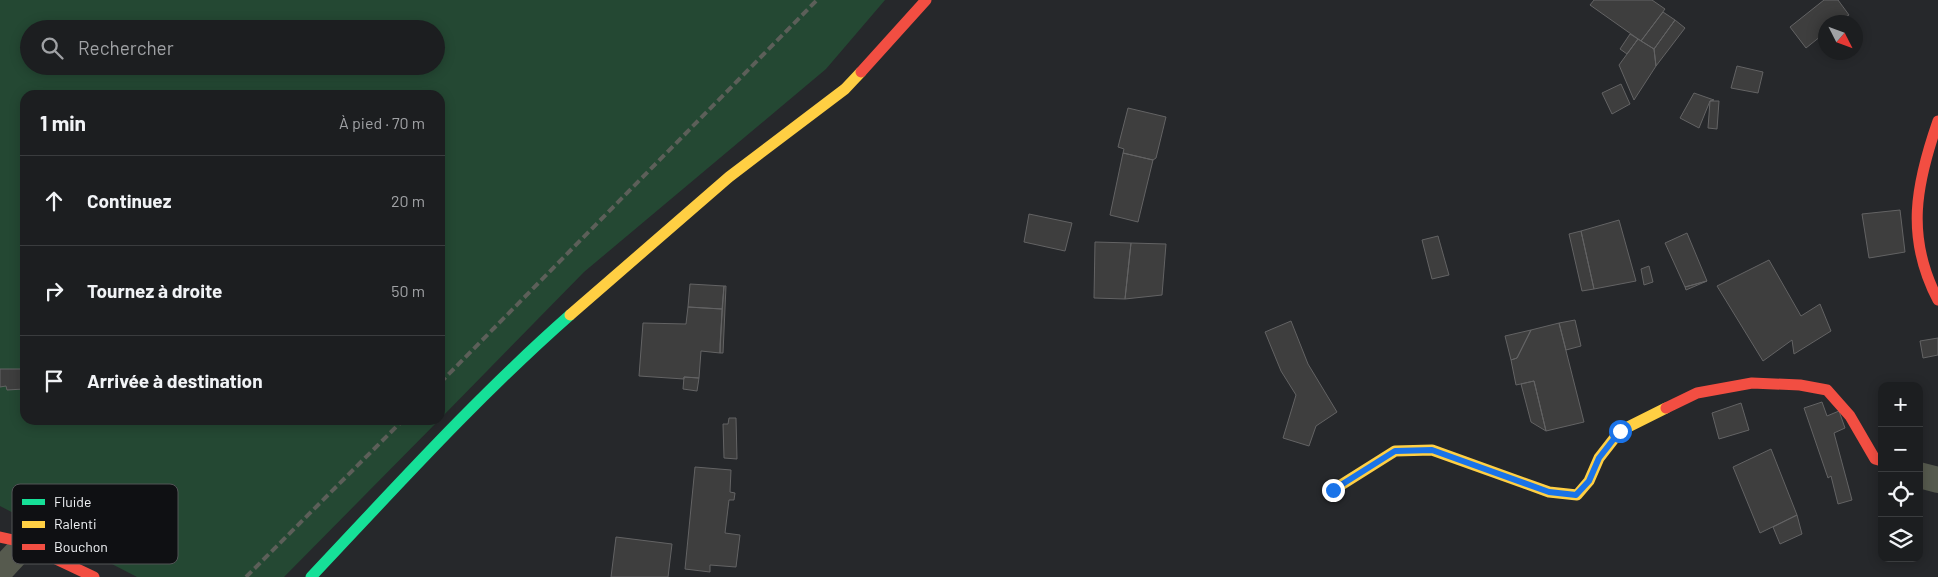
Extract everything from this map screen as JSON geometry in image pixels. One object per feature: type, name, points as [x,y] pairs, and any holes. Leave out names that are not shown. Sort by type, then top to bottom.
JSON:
[{"type":"street","points":[[311,577],[446,435],[540,342],[729,177],[844,89],[926,0]]},
{"type":"street","points":[[1938,121],[1923,164],[1915,222],[1922,261],[1938,300]]},
{"type":"street","points":[[1333,490],[1395,451],[1432,450],[1549,492],[1576,495],[1589,481],[1599,458],[1620,431],[1697,393],[1752,383],[1800,385],[1827,390],[1850,416],[1875,459],[1878,460]]},
{"type":"street","points":[[1923,475],[1938,480]]},
{"type":"street","points":[[0,571],[12,558]]},
{"type":"street","points":[[67,564],[94,577]]},
{"type":"green space","points":[[0,0],[885,0],[826,69],[584,272],[445,414],[445,90],[20,90],[20,425],[434,425],[284,577],[137,577],[112,564],[178,564],[178,484],[12,484],[12,512],[0,506]]},
{"type":"building","points":[[1594,0],[1652,0],[1665,9],[1641,41],[1590,5]]},
{"type":"building","points":[[1824,0],[1838,0],[1849,15],[1818,15],[1818,38],[1806,48],[1790,27]]},
{"type":"building","points":[[1663,12],[1675,20],[1654,49],[1641,41]]},
{"type":"building","points":[[1675,20],[1685,28],[1656,66],[1654,49]]},
{"type":"building","points":[[1630,34],[1638,39],[1627,54],[1620,49]]},
{"type":"building","points":[[1638,39],[1654,49],[1656,66],[1634,100],[1619,65]]},
{"type":"building","points":[[1737,66],[1763,72],[1758,93],[1731,88]]},
{"type":"building","points":[[1621,84],[1630,104],[1612,114],[1602,93]]},
{"type":"building","points":[[1694,93],[1714,100],[1710,101],[1699,128],[1680,118]]},
{"type":"building","points":[[1710,101],[1719,101],[1717,129],[1708,128]]},
{"type":"building","points":[[1128,108],[1166,117],[1156,158],[1153,160],[1123,153],[1124,149],[1118,147]]},
{"type":"building","points":[[1123,153],[1153,160],[1138,222],[1110,215]]},
{"type":"building","points":[[1900,210],[1905,252],[1869,258],[1862,214]]},
{"type":"building","points":[[1029,214],[1072,223],[1065,251],[1024,242]]},
{"type":"building","points":[[1619,220],[1636,281],[1594,289],[1581,231]]},
{"type":"building","points":[[1581,231],[1594,289],[1582,291],[1569,234]]},
{"type":"building","points":[[1687,233],[1707,281],[1685,287],[1665,243]]},
{"type":"building","points":[[1438,236],[1449,275],[1432,279],[1422,240]]},
{"type":"building","points":[[1095,242],[1131,243],[1125,299],[1094,298]]},
{"type":"building","points":[[1131,243],[1166,244],[1162,295],[1125,299]]},
{"type":"building","points":[[1769,260],[1801,316],[1820,304],[1831,331],[1794,354],[1792,340],[1763,361],[1717,286]]},
{"type":"building","points":[[1649,266],[1653,282],[1644,285],[1641,269]]},
{"type":"building","points":[[1707,281],[1686,290],[1685,287]]},
{"type":"building","points":[[690,284],[724,286],[722,309],[688,307]]},
{"type":"building","points":[[724,286],[726,286],[723,353],[720,353],[720,344]]},
{"type":"building","points":[[688,307],[722,309],[720,353],[701,351],[699,378],[639,376],[643,323],[686,324]]},
{"type":"building","points":[[1575,320],[1581,346],[1566,350],[1559,323]]},
{"type":"building","points":[[1291,321],[1308,364],[1337,412],[1316,426],[1309,446],[1283,438],[1296,395],[1281,371],[1265,332]]},
{"type":"building","points":[[1559,323],[1584,422],[1546,431],[1534,381],[1516,385],[1511,360],[1517,358],[1531,330]]},
{"type":"building","points":[[1531,330],[1517,358],[1511,360],[1505,336]]},
{"type":"building","points":[[1938,338],[1938,355],[1923,358],[1920,341]]},
{"type":"building","points":[[0,369],[20,369],[20,389],[7,390],[6,386],[0,387]]},
{"type":"building","points":[[684,377],[699,378],[697,391],[683,389]]},
{"type":"building","points":[[1534,381],[1546,431],[1531,422],[1521,384]]},
{"type":"building","points":[[1822,402],[1827,416],[1839,411],[1845,428],[1834,433],[1852,500],[1838,504],[1831,476],[1828,478],[1804,408]]},
{"type":"building","points":[[1741,403],[1749,430],[1719,439],[1712,413]]},
{"type":"building","points":[[729,418],[736,418],[737,459],[724,458],[723,424],[728,424]]},
{"type":"building","points":[[1771,449],[1797,515],[1760,533],[1733,467]]},
{"type":"building","points":[[695,467],[731,470],[730,492],[735,493],[734,500],[729,500],[725,533],[740,535],[736,567],[710,565],[710,572],[685,569]]},
{"type":"building","points":[[1797,515],[1802,534],[1780,544],[1773,527]]},
{"type":"building","points":[[616,537],[672,544],[668,577],[611,577]]},
{"type":"railway","points":[[445,378],[817,0]]},
{"type":"railway","points":[[246,577],[398,425]]},
{"type":"traffic: fast","points":[[311,577],[470,410],[570,315]]},
{"type":"traffic: slow","points":[[570,315],[729,177],[845,89],[861,72]]},
{"type":"traffic: slow","points":[[1333,490],[1395,451],[1432,450],[1549,492],[1577,495],[1589,481],[1599,458],[1620,431],[1666,408]]},
{"type":"traffic: jam","points":[[861,72],[926,0]]},
{"type":"traffic: jam","points":[[1938,121],[1924,167],[1917,210],[1921,254],[1938,300]]},
{"type":"traffic: jam","points":[[1666,408],[1697,393],[1752,383],[1800,385],[1827,390],[1850,416],[1875,459],[1878,460]]},
{"type":"traffic: jam","points":[[0,537],[12,540]]},
{"type":"traffic: jam","points":[[67,564],[94,577]]},
{"type":"route","points":[[1333,490],[1358,472],[1395,451],[1432,450],[1549,492],[1576,495],[1589,481],[1599,458],[1620,431]]}]
